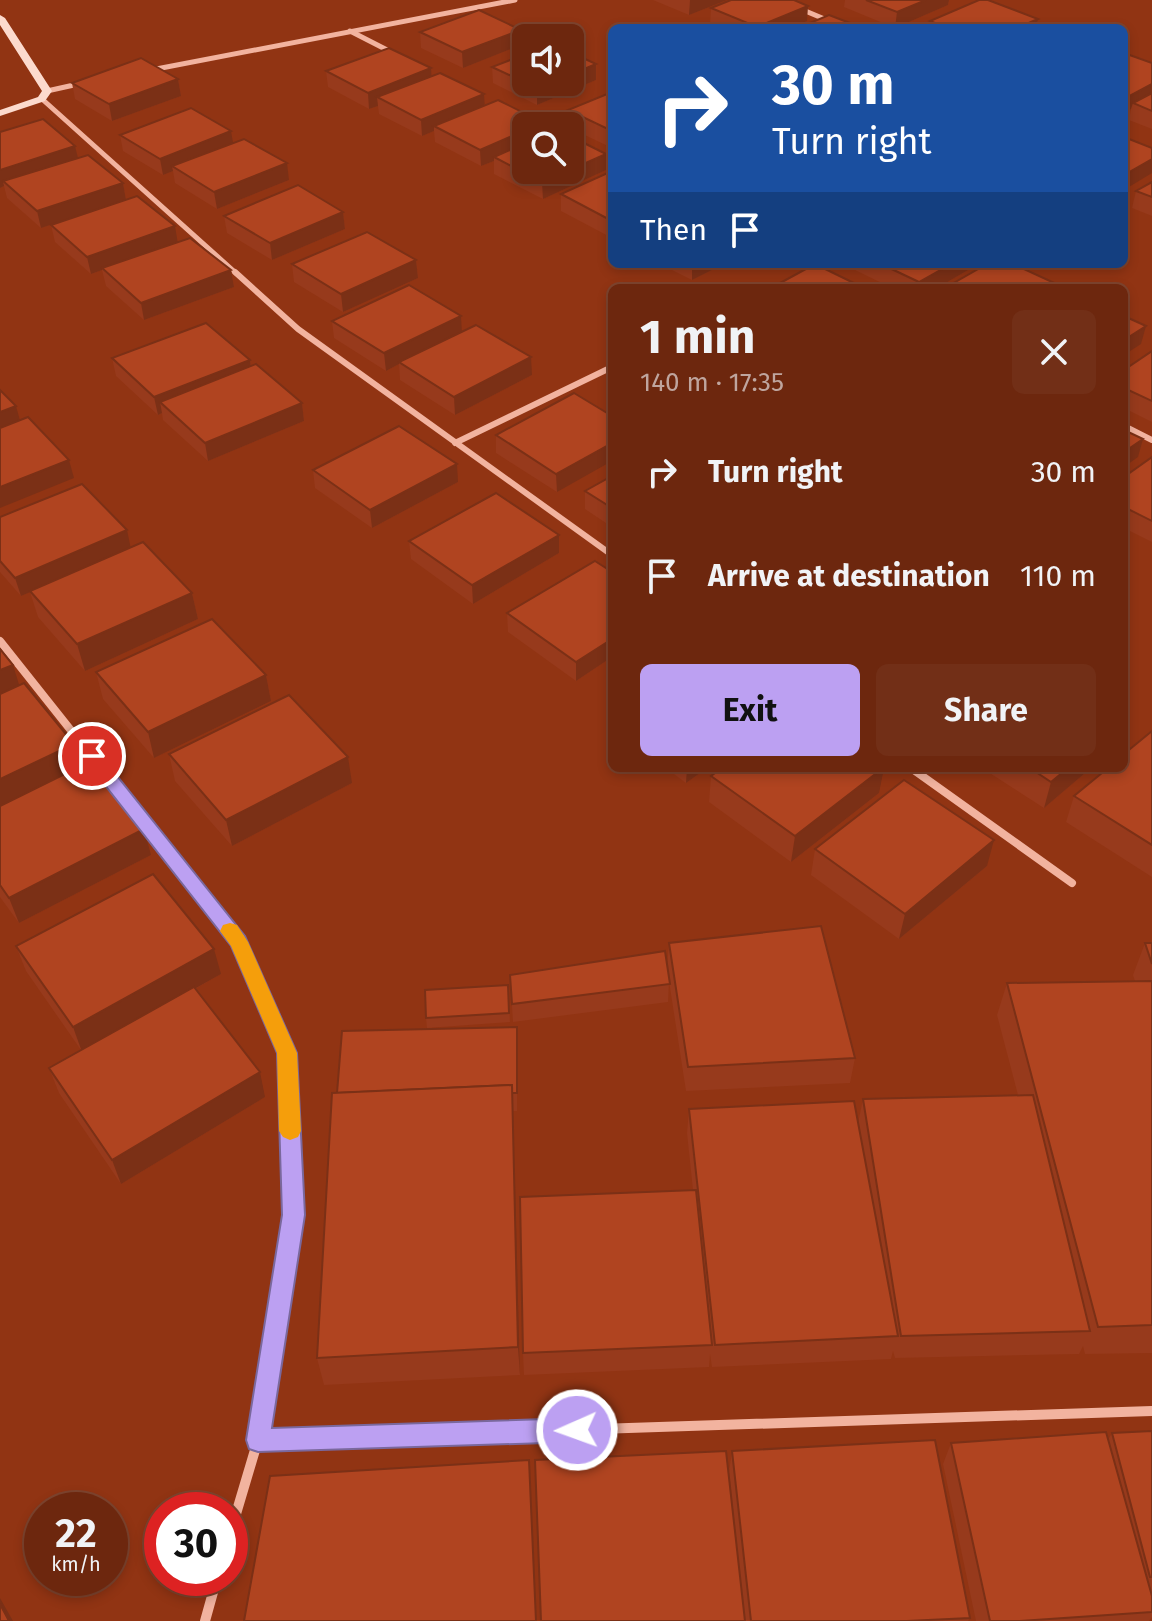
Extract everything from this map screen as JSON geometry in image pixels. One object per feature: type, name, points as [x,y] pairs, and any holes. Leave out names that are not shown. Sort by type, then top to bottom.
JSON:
[{"type":"street","points":[[137,72],[515,0]]},
{"type":"street","points":[[779,0],[836,24]]},
{"type":"street","points":[[0,18],[45,95],[298,329],[608,552]]},
{"type":"street","points":[[348,30],[402,57]]},
{"type":"street","points":[[0,113],[92,81]]},
{"type":"street","points":[[455,443],[608,369]]},
{"type":"street","points":[[1128,428],[1152,440]]},
{"type":"street","points":[[0,641],[239,942],[287,1053],[294,1215],[258,1440],[243,1492]]},
{"type":"street","points":[[917,772],[1072,883]]},
{"type":"street","points":[[258,1440],[1152,1411]]},
{"type":"street","points":[[205,1621],[212,1596]]},
{"type":"building","points":[[731,0],[794,0],[808,6],[764,24],[750,24],[711,8]]},
{"type":"building","points":[[866,0],[926,0],[897,12]]},
{"type":"building","points":[[979,0],[988,0],[1038,19],[1026,24],[937,24],[930,21]]},
{"type":"building","points":[[479,10],[512,26],[512,33],[462,52],[420,32]]},
{"type":"building","points":[[829,15],[853,24],[808,24]]},
{"type":"building","points":[[389,48],[431,68],[368,93],[326,71]]},
{"type":"building","points":[[1128,54],[1152,63],[1152,84],[1128,97]]},
{"type":"building","points":[[141,58],[178,79],[109,104],[72,83]]},
{"type":"building","points":[[584,58],[596,64],[584,69]]},
{"type":"building","points":[[512,59],[512,76],[492,67]]},
{"type":"building","points":[[440,73],[484,94],[421,120],[377,97]]},
{"type":"building","points":[[1152,93],[1152,111],[1133,103]]},
{"type":"building","points":[[608,94],[608,129],[584,118],[584,112],[568,110]]},
{"type":"building","points":[[498,100],[522,112],[512,112],[512,136],[480,150],[434,126]]},
{"type":"building","points":[[191,108],[231,131],[160,159],[120,135]]},
{"type":"building","points":[[43,119],[75,146],[0,170],[0,132]]},
{"type":"building","points":[[244,139],[287,163],[214,192],[172,166]]},
{"type":"building","points":[[1128,139],[1152,148],[1152,159],[1128,173]]},
{"type":"building","points":[[584,143],[606,154],[584,164]]},
{"type":"building","points":[[512,149],[512,166],[494,157]]},
{"type":"building","points":[[88,155],[123,183],[37,211],[3,181]]},
{"type":"building","points":[[608,173],[608,219],[561,194]]},
{"type":"building","points":[[1152,182],[1152,197],[1136,191]]},
{"type":"building","points":[[298,185],[343,212],[270,243],[224,216]]},
{"type":"building","points":[[137,196],[175,226],[87,257],[51,225]]},
{"type":"building","points":[[367,232],[416,260],[341,294],[292,264]]},
{"type":"building","points":[[190,238],[231,270],[141,303],[102,268]]},
{"type":"building","points":[[808,268],[823,268],[856,284],[778,284]]},
{"type":"building","points":[[889,268],[944,268],[919,282]]},
{"type":"building","points":[[980,268],[1022,268],[1056,284],[952,284]]},
{"type":"building","points":[[409,285],[461,316],[384,353],[332,321]]},
{"type":"building","points":[[1128,318],[1146,326],[1128,337]]},
{"type":"building","points":[[206,323],[250,360],[154,397],[112,358]]},
{"type":"building","points":[[476,325],[531,357],[454,397],[399,362]]},
{"type":"building","points":[[1152,351],[1152,401],[1128,390],[1128,367]]},
{"type":"building","points":[[256,364],[302,403],[205,443],[160,402]]},
{"type":"building","points":[[0,390],[16,406],[0,412]]},
{"type":"building","points":[[574,393],[608,414],[608,445],[556,474],[496,435]]},
{"type":"building","points":[[28,417],[69,460],[0,487],[0,428]]},
{"type":"building","points":[[399,426],[457,464],[370,510],[313,470]]},
{"type":"building","points":[[1128,432],[1143,439],[1128,449]]},
{"type":"building","points":[[1152,457],[1152,521],[1128,509],[1128,474]]},
{"type":"building","points":[[608,478],[608,505],[585,491]]},
{"type":"building","points":[[82,484],[127,530],[15,578],[0,561],[0,517]]},
{"type":"building","points":[[496,493],[559,535],[472,585],[409,541]]},
{"type":"building","points":[[143,542],[192,593],[77,644],[30,591]]},
{"type":"building","points":[[595,561],[608,569],[608,642],[576,662],[507,613]]},
{"type":"building","points":[[212,619],[266,675],[148,732],[96,672]]},
{"type":"building","points":[[0,649],[13,665],[0,670]]},
{"type":"building","points":[[24,683],[74,744],[0,779],[0,694]]},
{"type":"building","points":[[289,695],[348,757],[226,820],[169,754]]},
{"type":"building","points":[[1152,731],[1152,845],[1074,796],[1103,772],[1128,772],[1128,751]]},
{"type":"building","points":[[89,762],[144,829],[9,898],[0,885],[0,806]]},
{"type":"building","points":[[716,772],[878,772],[795,836],[711,776]]},
{"type":"building","points":[[1036,772],[1063,772],[1051,782]]},
{"type":"building","points":[[904,780],[994,840],[905,914],[815,849]]},
{"type":"building","points":[[153,874],[214,949],[73,1027],[16,946]]},
{"type":"building","points":[[821,926],[855,1058],[688,1067],[669,943]]},
{"type":"building","points":[[1145,943],[1152,943],[1152,964]]},
{"type":"building","points":[[665,951],[670,984],[512,1004],[510,975]]},
{"type":"building","points":[[1152,981],[1152,1325],[1098,1327],[1007,983]]},
{"type":"building","points":[[508,985],[509,1013],[426,1018],[425,990]]},
{"type":"building","points":[[194,987],[260,1072],[112,1160],[49,1068]]},
{"type":"building","points":[[517,1027],[517,1093],[512,1093],[512,1085],[337,1093],[342,1031]]},
{"type":"building","points":[[512,1085],[518,1347],[317,1358],[332,1093]]},
{"type":"building","points":[[1033,1095],[1090,1331],[901,1336],[863,1099]]},
{"type":"building","points":[[854,1101],[898,1336],[715,1345],[689,1109]]},
{"type":"building","points":[[696,1190],[712,1345],[523,1353],[520,1197]]},
{"type":"building","points":[[1152,1431],[1152,1577],[1150,1577],[1112,1433]]},
{"type":"building","points":[[1106,1432],[1152,1596],[1152,1612],[990,1621],[951,1443]]},
{"type":"building","points":[[935,1440],[970,1618],[751,1621],[732,1451]]},
{"type":"building","points":[[726,1451],[745,1621],[541,1621],[535,1460]]},
{"type":"building","points":[[529,1460],[536,1621],[244,1621],[270,1476]]},
{"type":"building","points":[[0,1604],[9,1621],[0,1621]]},
{"type":"slow traffic","points":[[230,931],[239,942],[287,1053],[290,1131]]},
{"type":"route","points":[[92,756],[239,942],[287,1053],[294,1215],[258,1440],[577,1430]]}]
